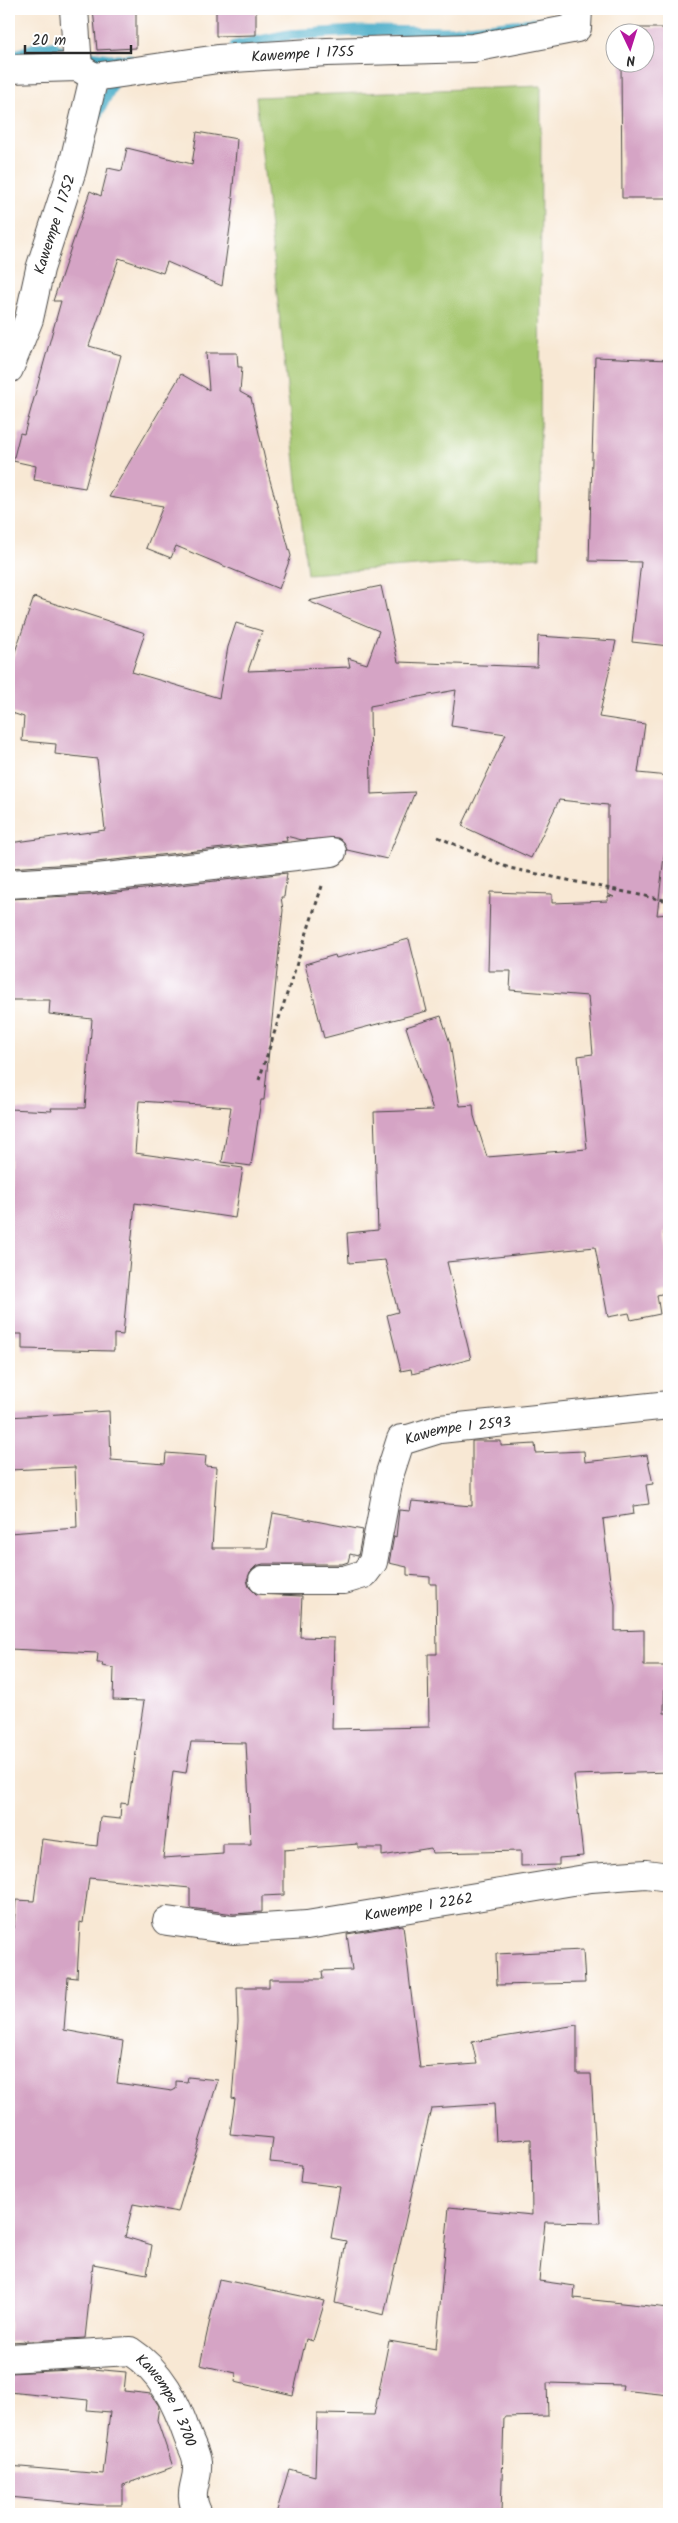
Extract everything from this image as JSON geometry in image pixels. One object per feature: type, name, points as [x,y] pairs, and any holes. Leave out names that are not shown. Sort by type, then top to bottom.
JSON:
[{"type":"street","name":"Kawempe I 1752","points":[[9,369],[29,319],[40,269],[72,170],[86,72],[74,9]]},
{"type":"street","name":"Kawempe I 1755","points":[[9,69],[86,72],[218,59],[328,52],[473,48],[578,28],[578,9]]},
{"type":"street","points":[[9,884],[88,879],[332,852]]},
{"type":"street","name":"Kawempe I 2593","points":[[263,1580],[344,1580],[364,1574],[373,1562],[390,1473],[401,1439],[408,1439],[440,1429],[669,1405]]},
{"type":"street","name":"Kawempe I 2262","points":[[167,1921],[233,1930],[307,1925],[356,1915],[591,1878],[646,1874],[669,1877]]},
{"type":"street","name":"Kawempe I 3700","points":[[9,2358],[130,2351],[146,2362],[165,2384],[181,2417],[197,2462],[192,2501],[198,2514]]},
{"type":"path","points":[[438,837],[510,868],[669,901]]},
{"type":"path","points":[[259,1080],[332,852]]},
{"type":"green space","points":[[541,86],[540,557],[307,574],[256,97]]},
{"type":"building","points":[[93,9],[136,9],[136,48],[97,50]]},
{"type":"building","points":[[216,9],[256,9],[256,35],[216,36]]},
{"type":"building","points":[[656,28],[669,28],[669,198],[622,198],[621,72],[656,72]]},
{"type":"building","points":[[197,132],[237,139],[232,198],[234,198],[222,286],[167,262],[163,273],[119,258],[89,346],[121,355],[85,488],[34,480],[36,466],[13,461],[20,433],[24,434],[61,301],[53,301],[90,191],[101,196],[108,168],[122,171],[127,148],[192,164]]},
{"type":"building","points":[[206,353],[237,353],[238,367],[242,367],[240,392],[251,398],[268,473],[291,556],[279,589],[176,546],[171,558],[146,548],[163,506],[109,497],[181,374],[209,390]]},
{"type":"building","points":[[595,357],[669,360],[669,646],[632,642],[641,562],[589,561]]},
{"type":"building","points":[[381,586],[398,662],[537,667],[538,636],[616,641],[599,717],[645,724],[638,773],[669,776],[669,815],[657,915],[669,914],[669,1182],[665,1183],[669,1232],[664,1233],[669,1262],[669,1292],[657,1295],[660,1314],[631,1320],[629,1313],[608,1317],[595,1247],[447,1262],[471,1359],[412,1374],[411,1369],[401,1371],[387,1315],[398,1312],[385,1260],[349,1263],[347,1233],[378,1230],[374,1112],[433,1110],[406,1027],[441,1016],[450,1043],[460,1106],[473,1105],[474,1116],[487,1157],[587,1149],[578,1056],[593,1054],[588,996],[510,990],[511,971],[488,971],[490,892],[552,894],[552,903],[608,901],[608,896],[614,897],[608,894],[608,805],[559,800],[531,858],[462,826],[506,734],[451,726],[456,690],[370,706],[371,794],[415,792],[387,859],[347,850],[344,842],[338,838],[302,840],[286,836],[287,841],[87,863],[9,868],[9,843],[105,830],[97,759],[55,754],[56,744],[22,741],[24,717],[9,712],[9,669],[34,597],[145,633],[132,672],[219,698],[228,647],[236,623],[262,631],[248,671],[350,667],[348,658],[367,664],[379,631],[308,601]]},
{"type":"building","points":[[287,873],[284,897],[281,897],[283,910],[264,1100],[261,1100],[251,1166],[222,1162],[231,1107],[139,1101],[135,1153],[243,1168],[235,1218],[135,1203],[123,1335],[114,1334],[114,1351],[22,1349],[22,1334],[9,1334],[9,1109],[52,1111],[51,1108],[85,1108],[92,1019],[49,1014],[50,1000],[9,1000],[9,899],[90,895]]},
{"type":"building","points":[[409,939],[427,1011],[324,1038],[305,964],[335,955],[336,958]]},
{"type":"building","points":[[109,1411],[111,1460],[165,1464],[166,1453],[206,1456],[205,1466],[217,1467],[212,1548],[267,1548],[273,1513],[363,1530],[358,1556],[350,1554],[348,1562],[342,1564],[263,1564],[256,1566],[250,1572],[247,1580],[249,1587],[256,1594],[302,1596],[300,1637],[334,1638],[332,1729],[429,1727],[428,1654],[437,1654],[436,1584],[430,1584],[430,1577],[407,1575],[407,1567],[389,1563],[394,1536],[396,1537],[399,1510],[410,1511],[412,1501],[472,1506],[472,1441],[501,1441],[501,1446],[535,1444],[536,1453],[584,1451],[585,1462],[647,1455],[653,1484],[646,1485],[649,1504],[633,1506],[634,1514],[603,1519],[610,1581],[615,1604],[615,1631],[644,1630],[644,1666],[665,1666],[664,1713],[669,1713],[669,1772],[574,1775],[583,1856],[559,1858],[559,1865],[521,1866],[521,1851],[432,1853],[431,1848],[382,1856],[382,1848],[358,1848],[358,1844],[284,1850],[284,1895],[262,1896],[262,1912],[234,1914],[190,1908],[190,1888],[89,1878],[83,1923],[80,1922],[77,1978],[68,1977],[64,2030],[123,2041],[117,2083],[172,2091],[176,2089],[176,2081],[187,2082],[188,2077],[218,2080],[178,2212],[133,2204],[125,2237],[152,2245],[147,2274],[93,2264],[85,2338],[9,2342],[9,1983],[16,1900],[34,1901],[42,1839],[97,1846],[100,1817],[120,1819],[121,1803],[128,1804],[144,1701],[113,1700],[114,1668],[102,1666],[103,1663],[97,1663],[98,1653],[9,1649],[9,1533],[77,1528],[75,1467],[9,1470],[9,1417]],"holes":[[[191,1742],[246,1743],[251,1844],[223,1844],[223,1854],[163,1858],[173,1771],[186,1773]]]},
{"type":"building","points":[[403,1925],[420,2068],[477,2064],[472,2042],[577,2025],[577,2074],[591,2074],[600,2223],[545,2222],[539,2281],[575,2286],[574,2298],[669,2308],[669,2395],[622,2390],[623,2385],[547,2383],[548,2416],[504,2417],[501,2514],[276,2514],[289,2469],[315,2476],[317,2414],[374,2415],[389,2341],[436,2349],[449,2207],[532,2215],[531,2139],[496,2141],[494,2104],[431,2108],[384,2315],[335,2303],[346,2241],[331,2238],[340,2187],[300,2182],[302,2165],[270,2162],[273,2138],[230,2134],[235,2099],[232,2098],[238,2022],[237,1987],[269,1987],[269,1979],[323,1979],[322,1971],[352,1970],[347,1934]]},
{"type":"building","points":[[583,1950],[585,1983],[497,1985],[496,1954]]},
{"type":"building","points":[[219,2279],[325,2301],[313,2341],[306,2339],[293,2395],[235,2382],[236,2373],[200,2365]]},
{"type":"building","points":[[92,2369],[126,2372],[124,2391],[151,2394],[159,2406],[157,2420],[173,2467],[123,2485],[123,2505],[97,2505],[9,2497],[9,2466],[103,2474],[110,2412],[87,2410],[88,2400],[9,2392],[9,2373]]},
{"type":"waterway","points":[[235,46],[289,35],[356,31],[450,32],[542,22]]},
{"type":"waterway","points":[[9,58],[35,48],[52,46],[62,52],[117,60],[129,59]]},
{"type":"waterway","points":[[95,119],[116,78]]}]
